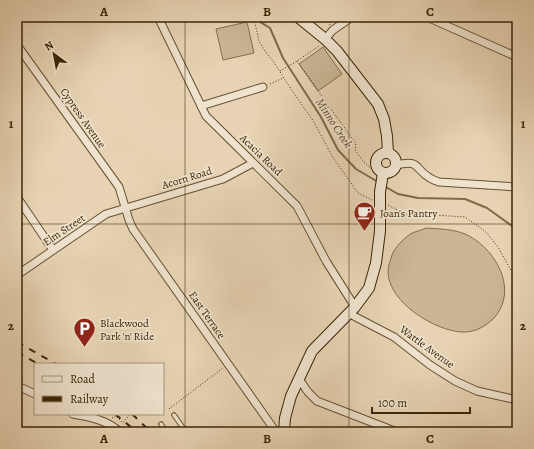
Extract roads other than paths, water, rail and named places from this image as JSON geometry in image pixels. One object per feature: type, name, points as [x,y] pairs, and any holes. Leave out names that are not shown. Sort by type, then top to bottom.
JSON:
[{"type":"street","name":"Acacia Road","points":[[158,17],[206,116],[297,206],[352,310]]},
{"type":"street","points":[[298,17],[325,39],[378,104],[384,119],[388,153]]},
{"type":"street","points":[[325,39],[333,30],[352,17]]},
{"type":"street","points":[[426,17],[517,57]]},
{"type":"street","name":"Cypress Avenue","points":[[17,44],[119,187],[125,208]]},
{"type":"street","points":[[201,106],[263,86]]},
{"type":"street","points":[[284,432],[285,418],[291,396],[312,351],[352,310],[369,288],[376,263],[380,231],[382,180],[375,161],[382,153],[388,153],[394,157],[396,165]]},
{"type":"street","points":[[382,180],[396,165],[408,162],[417,166],[429,178],[439,182],[517,187]]},
{"type":"street","name":"Acorn Road","points":[[125,208],[223,179],[253,163]]},
{"type":"street","points":[[17,197],[53,250]]},
{"type":"street","name":"Elm Street","points":[[17,275],[106,214],[125,208]]},
{"type":"street","name":"East Terrace","points":[[125,208],[133,229],[276,432]]},
{"type":"street","name":"Wattle Avenue","points":[[352,310],[394,336],[430,366],[455,381],[477,390],[517,400]]},
{"type":"street","points":[[299,378],[308,392],[317,401],[397,432]]},
{"type":"street","points":[[17,390],[22,388],[34,394]]},
{"type":"street","points":[[79,415],[105,422],[120,432]]},
{"type":"lane","points":[[174,415],[186,432]]},
{"type":"lane","points":[[161,424],[166,432]]},
{"type":"waterway","name":"Minno Creek","points":[[252,17],[270,28],[283,58],[321,117],[338,150],[356,169],[378,182]]},
{"type":"waterway","name":"Minno Creek","points":[[384,186],[398,194],[418,198],[465,199],[487,208],[512,226],[517,234]]},
{"type":"railway","points":[[17,342],[54,363]]},
{"type":"railway","points":[[17,352],[36,363]]},
{"type":"railway","points":[[116,415],[137,432]]},
{"type":"railway","points":[[133,415],[151,432]]},
{"type":"place","name":"Joan's Pantry","points":[[365,232]]},
{"type":"place","name":"Blackwood Park 'n' Ride","points":[[85,348]]}]
